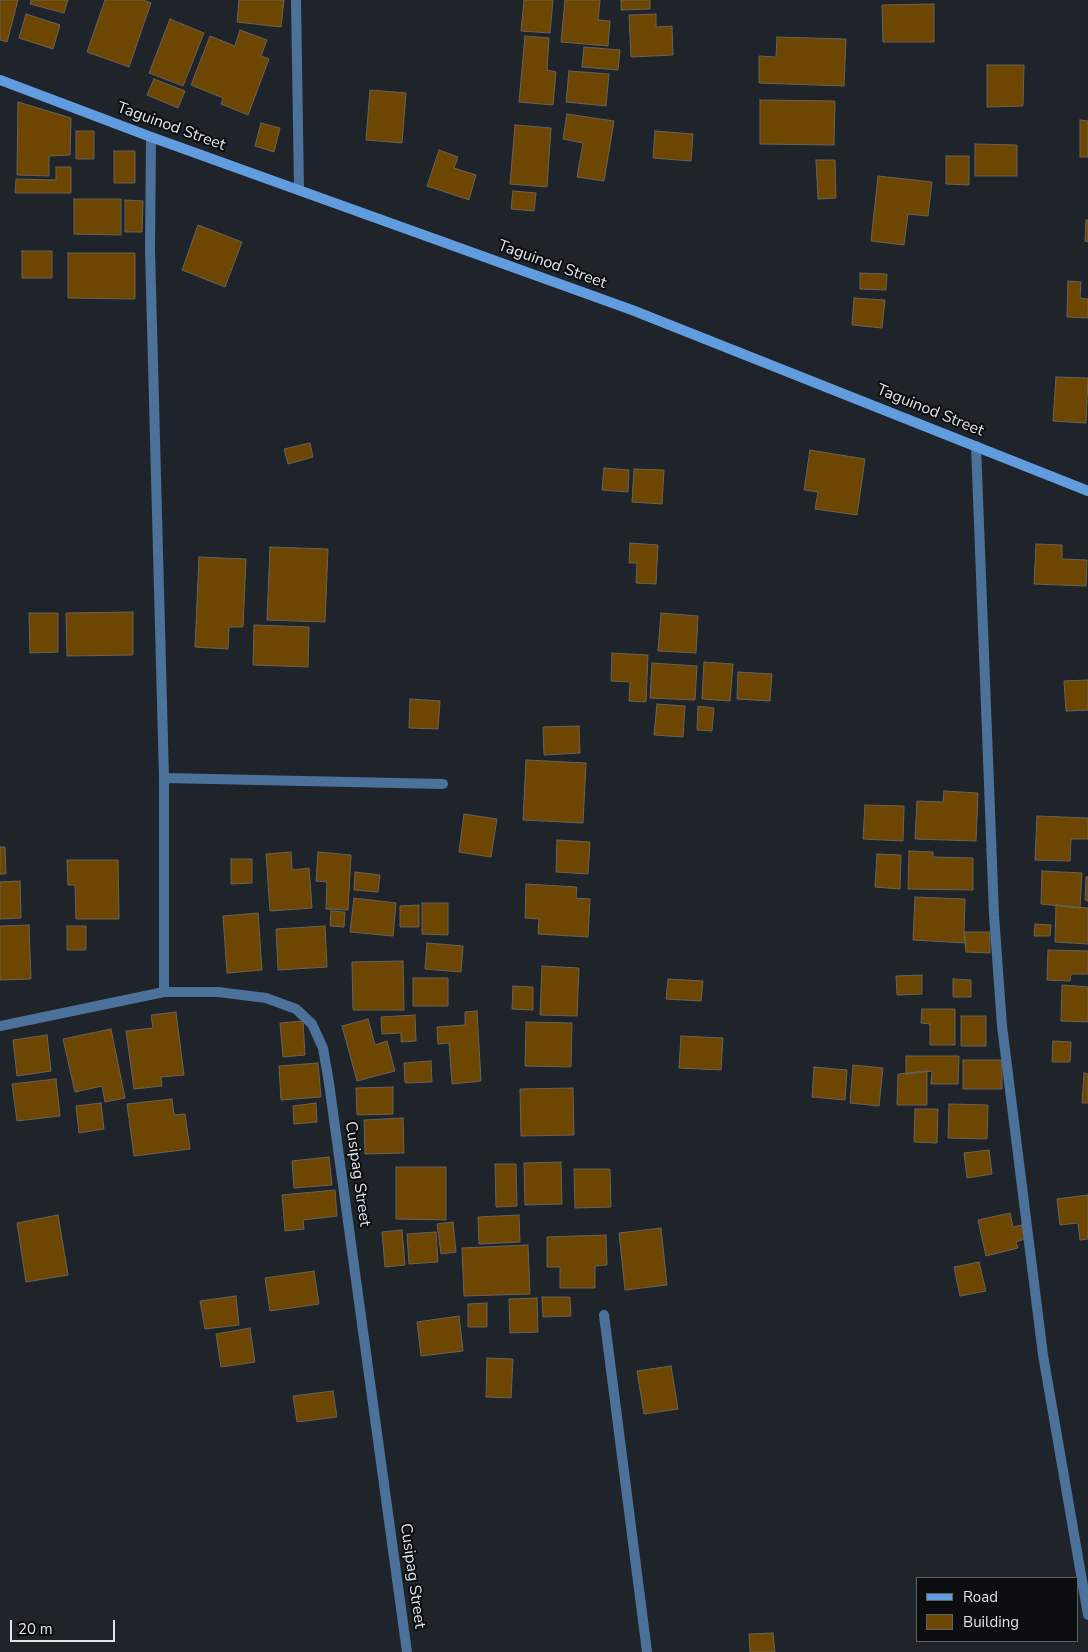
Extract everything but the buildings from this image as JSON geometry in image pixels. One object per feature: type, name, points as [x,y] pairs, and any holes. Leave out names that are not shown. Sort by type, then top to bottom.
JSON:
[{"type":"street","points":[[296,0],[299,189]]},
{"type":"street","name":"Taguinod Street","points":[[0,80],[151,137],[632,310],[1088,491]]},
{"type":"street","points":[[151,137],[151,270],[164,778],[164,992]]},
{"type":"street","points":[[976,446],[994,915],[1002,1026],[1043,1354],[1088,1616]]},
{"type":"street","points":[[164,778],[443,784]]},
{"type":"street","name":"Cusipag Street","points":[[0,1026],[164,992],[218,992],[266,998],[296,1009],[312,1024],[323,1048],[329,1082],[407,1652]]},
{"type":"street","points":[[604,1315],[647,1652]]}]
